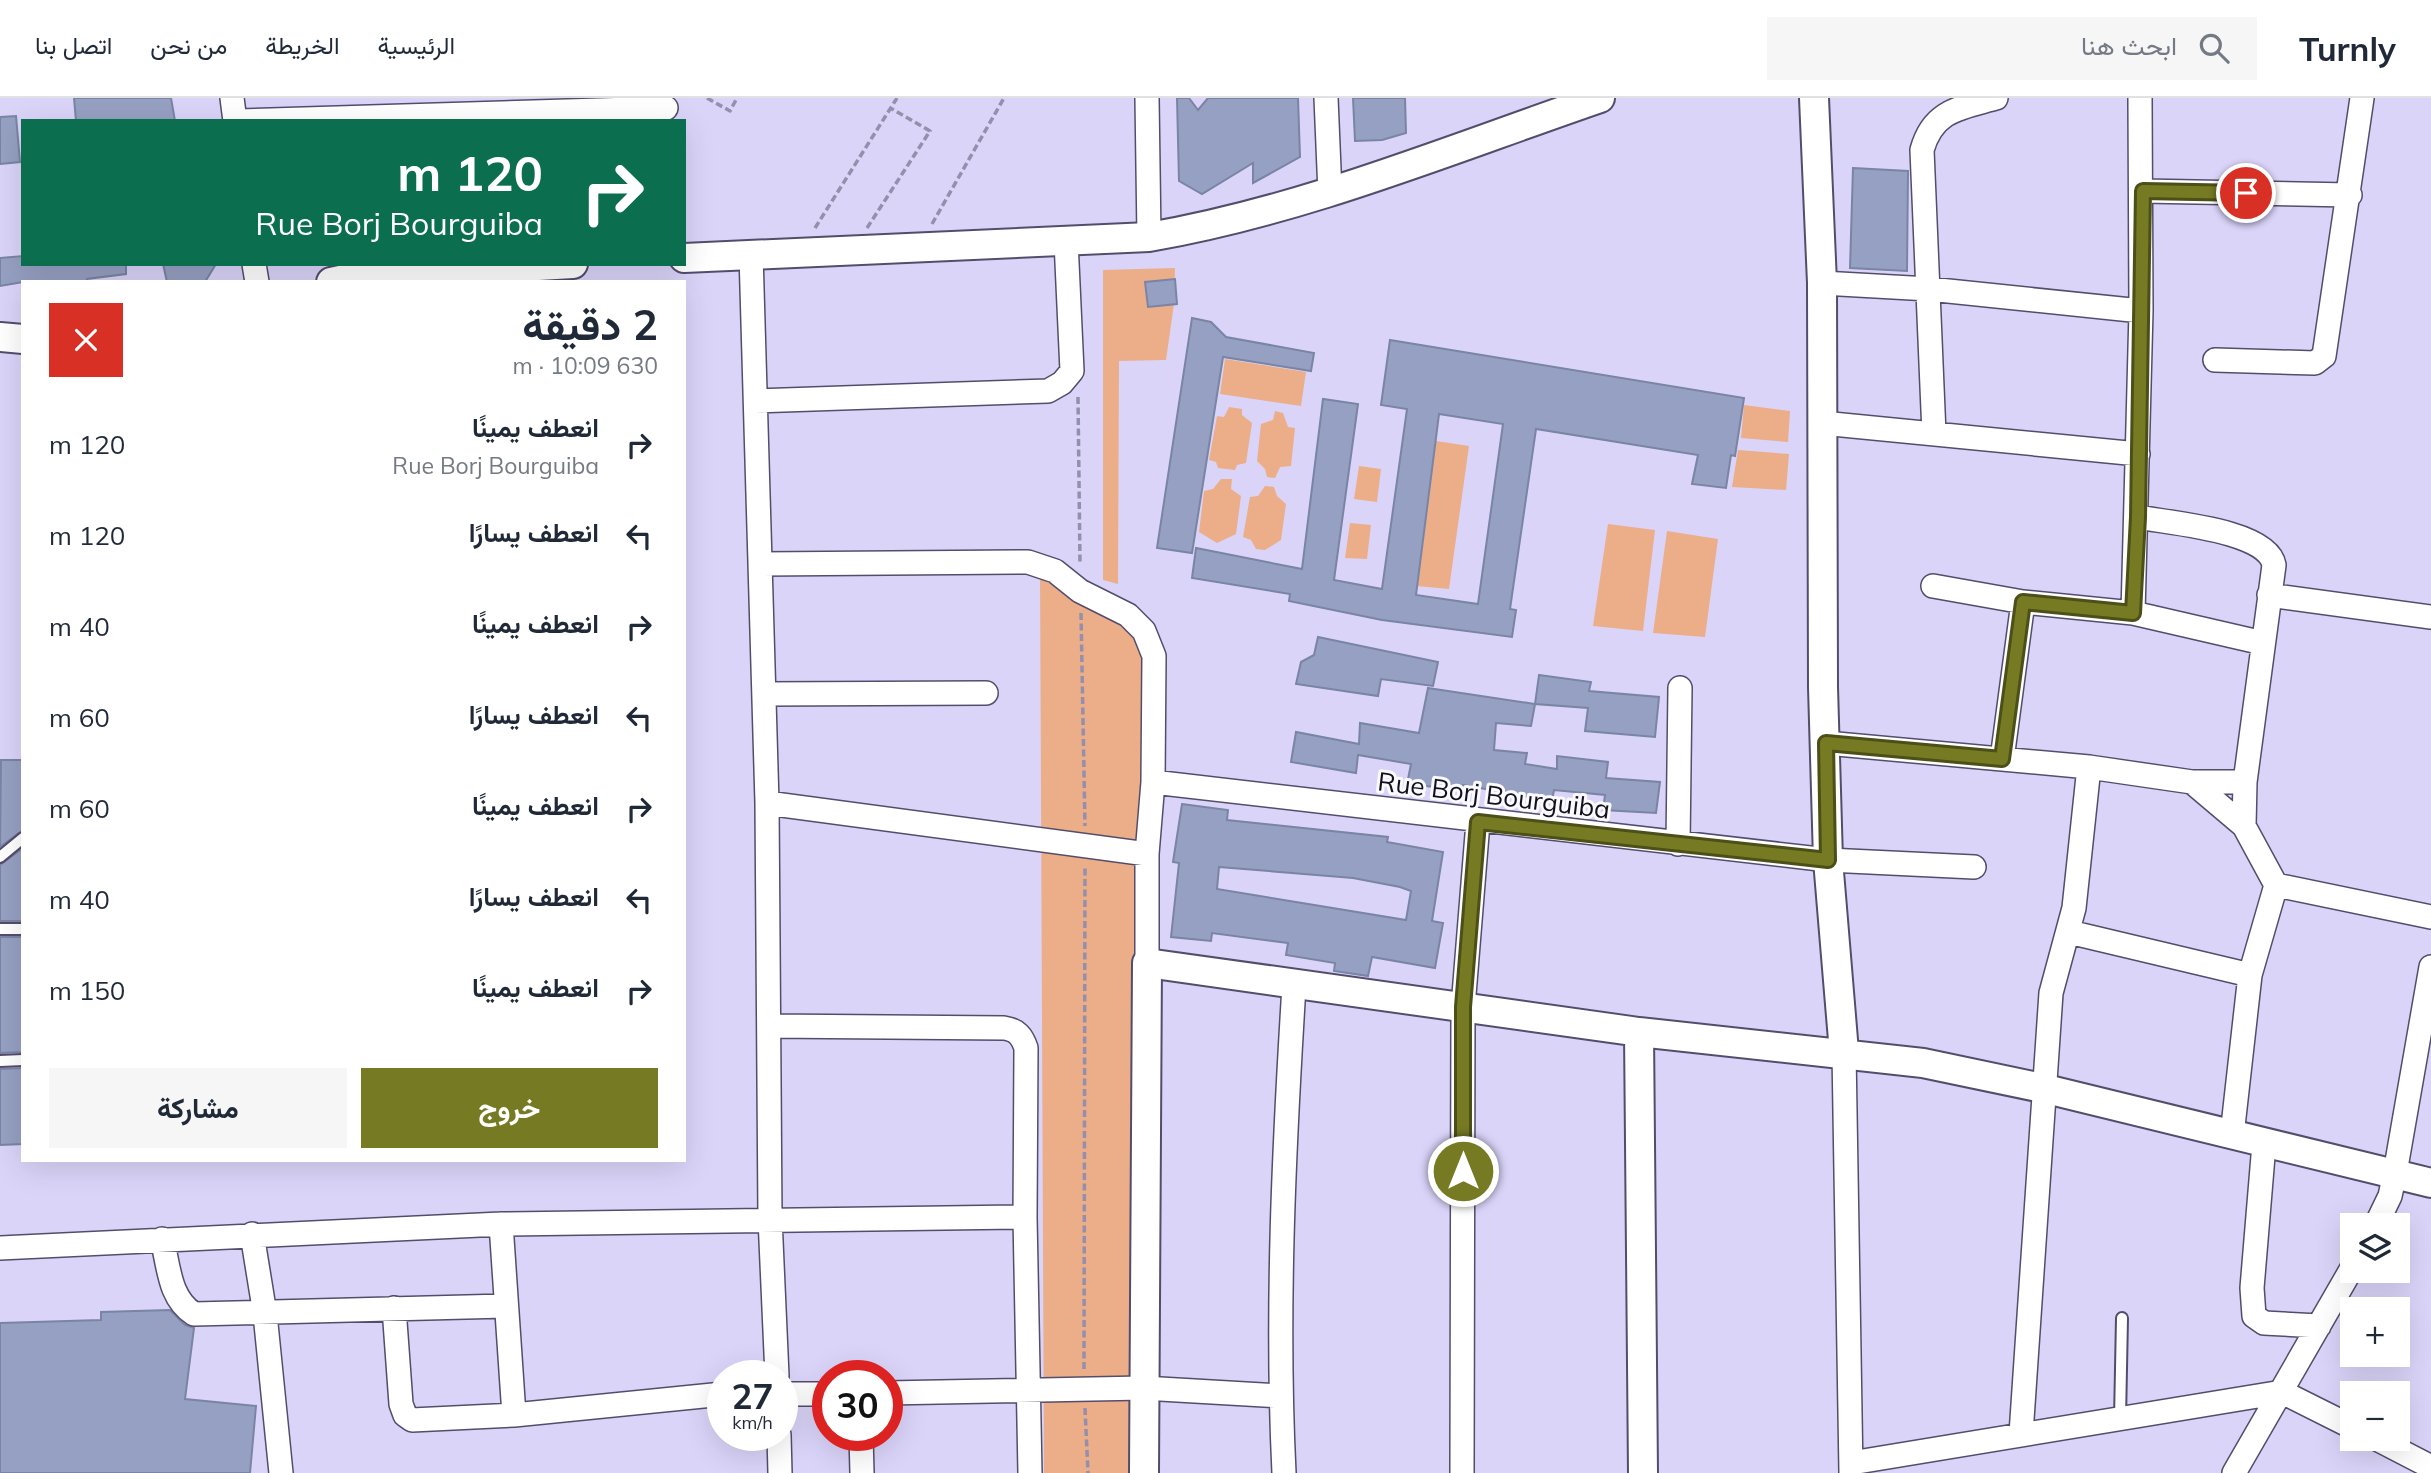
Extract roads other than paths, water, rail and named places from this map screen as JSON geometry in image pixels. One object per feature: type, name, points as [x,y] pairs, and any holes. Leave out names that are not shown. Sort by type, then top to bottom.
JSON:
[{"type":"street","points":[[232,98],[237,119]]},
{"type":"street","points":[[1147,98],[1149,237]]},
{"type":"street","points":[[1326,98],[1329,193]]},
{"type":"street","points":[[686,258],[1149,237],[1210,226],[1329,193],[1600,98]]},
{"type":"street","points":[[1814,98],[1822,283],[1823,687],[1828,860],[1844,1052],[1851,1468],[2021,1434],[2282,1392],[2340,1421]]},
{"type":"street","points":[[1934,434],[1922,150],[1927,134],[1946,113],[1996,98]]},
{"type":"street","points":[[2133,613],[2138,517],[2143,191],[2140,98]]},
{"type":"street","points":[[2215,360],[2321,361],[2350,195],[2362,98]]},
{"type":"street","points":[[254,119],[349,108],[478,106],[666,109]]},
{"type":"street","points":[[2143,191],[2350,195]]},
{"type":"street","points":[[755,401],[1048,391],[1062,383],[1072,371],[1066,241]]},
{"type":"street","points":[[751,254],[768,803],[770,1218],[776,1360]]},
{"type":"street","points":[[340,280],[359,276],[537,266]]},
{"type":"street","points":[[1822,283],[1929,289],[2141,310]]},
{"type":"street","points":[[0,337],[21,339]]},
{"type":"street","points":[[1822,423],[2138,454]]},
{"type":"street","points":[[2138,517],[2232,534],[2265,548],[2272,556],[2274,565],[2245,782],[2244,827]]},
{"type":"street","points":[[760,564],[1028,562],[1055,571],[1080,591],[1128,615],[1144,631],[1154,656],[1153,782],[1147,854],[1144,1473]]},
{"type":"street","points":[[1933,586],[2023,602],[2133,613],[2263,643]]},
{"type":"street","points":[[2269,595],[2431,617]]},
{"type":"street","points":[[2002,759],[2023,602]]},
{"type":"street","points":[[1678,844],[1680,688]]},
{"type":"street","points":[[764,694],[986,693]]},
{"type":"street","points":[[1826,743],[2089,767],[2192,782],[2245,782]]},
{"type":"street","points":[[2021,1434],[2042,1088],[2051,993],[2070,932],[2089,767]]},
{"type":"street","name":"Rue Borj Bourguiba","points":[[1153,782],[1478,822],[1828,860],[1974,867]]},
{"type":"street","points":[[2192,782],[2244,827],[2276,885],[2250,975],[2232,1135]]},
{"type":"street","points":[[768,803],[1147,854]]},
{"type":"street","points":[[1462,1473],[1463,1007],[1478,822]]},
{"type":"street","points":[[2276,885],[2431,917]]},
{"type":"street","points":[[2070,932],[2250,975]]},
{"type":"street","points":[[1147,963],[1294,986],[1639,1031],[1923,1063],[2042,1088],[2431,1183]]},
{"type":"street","points":[[2382,1213],[2390,1196],[2426,1021],[2431,967]]},
{"type":"street","points":[[1284,1473],[1280,1396],[1281,1197],[1294,986]]},
{"type":"street","points":[[770,1027],[1004,1028],[1018,1033],[1026,1048],[1025,1217],[1030,1473]]},
{"type":"street","points":[[1639,1031],[1643,1473]]},
{"type":"street","points":[[2264,1144],[2252,1288],[2255,1316],[2264,1323],[2319,1326]]},
{"type":"street","points":[[0,1248],[501,1224],[770,1218],[1025,1217]]},
{"type":"street","points":[[501,1224],[514,1415]]},
{"type":"street","points":[[252,1234],[265,1314],[281,1473]]},
{"type":"street","points":[[162,1239],[181,1306],[194,1314],[505,1306]]},
{"type":"street","points":[[2234,1473],[2343,1283]]},
{"type":"street","points":[[394,1308],[405,1415],[412,1420],[514,1415],[707,1396]]},
{"type":"street","points":[[903,1393],[1143,1388],[1280,1396]]},
{"type":"street","points":[[779,1451],[780,1473]]},
{"type":"street","points":[[861,1451],[862,1473]]},
{"type":"street","points":[[2400,1451],[2431,1467]]},
{"type":"lane","points":[[0,857],[21,840]]},
{"type":"lane","points":[[0,929],[21,929]]},
{"type":"lane","points":[[0,1061],[21,1060]]},
{"type":"lane","points":[[2120,1419],[2122,1318]]}]
